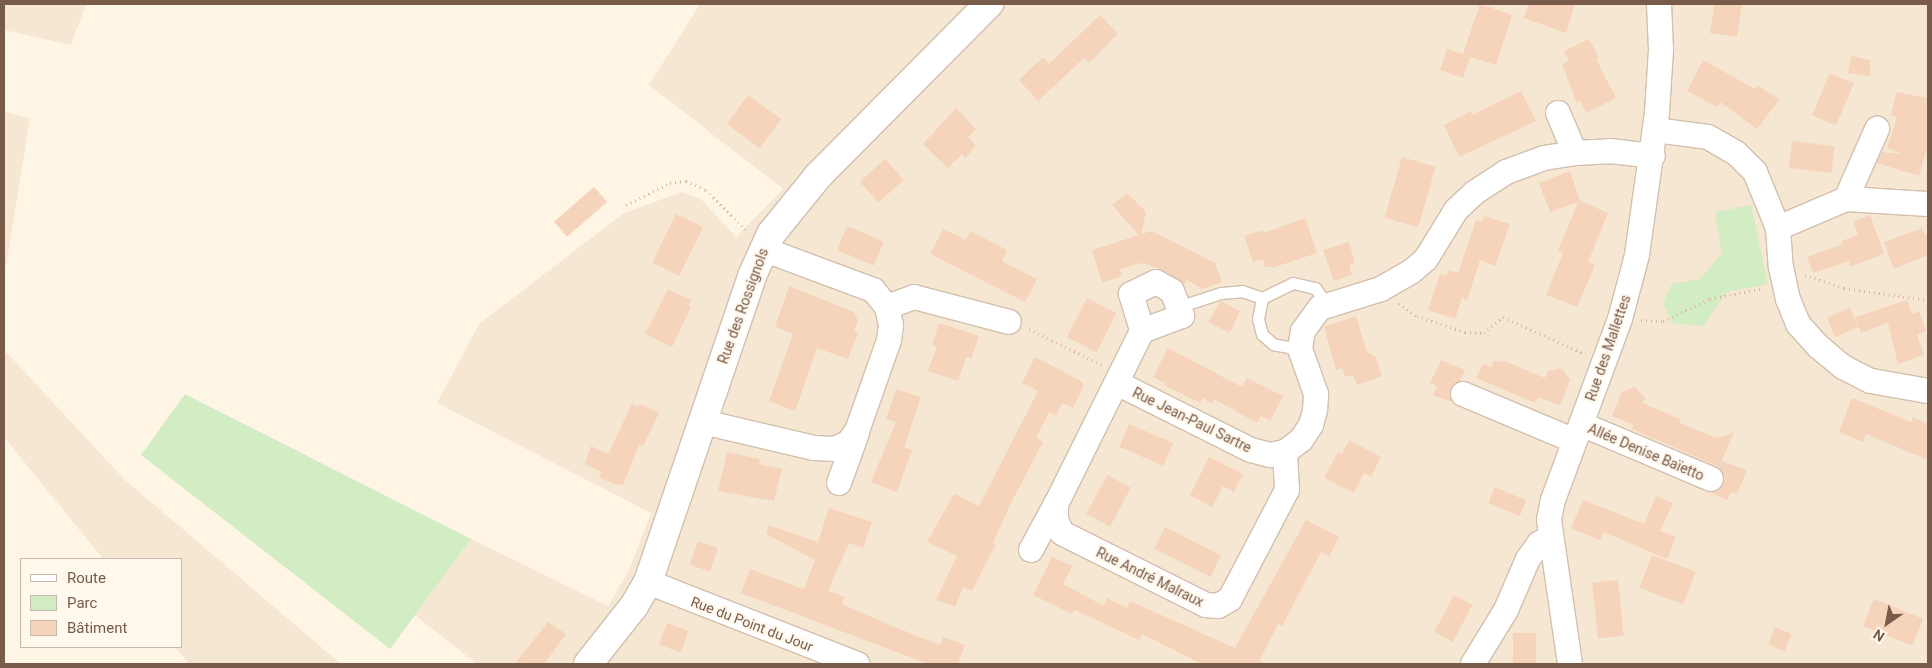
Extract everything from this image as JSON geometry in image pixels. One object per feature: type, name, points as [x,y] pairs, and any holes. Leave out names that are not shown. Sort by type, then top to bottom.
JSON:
[{"type":"street","name":"Rue des Rossignols","points":[[588,664],[634,606],[648,582],[763,249],[818,176],[989,4]]},
{"type":"street","name":"Rue des Mallettes","points":[[1570,664],[1549,520],[1553,500],[1620,319],[1637,255],[1653,156],[1661,50],[1659,4]]},
{"type":"street","points":[[1558,112],[1575,154]]},
{"type":"street","points":[[1846,199],[1877,129]]},
{"type":"street","points":[[1655,130],[1708,137],[1736,153],[1755,172],[1778,228],[1783,276],[1798,324],[1843,367],[1886,386],[1928,391]]},
{"type":"street","points":[[1285,452],[1301,440],[1311,425],[1315,410],[1316,394],[1300,349],[1303,331],[1310,318],[1328,306],[1381,289],[1411,272],[1426,258],[1456,210],[1474,193],[1506,172],[1544,158],[1575,154],[1610,151],[1653,156]]},
{"type":"street","points":[[1778,228],[1846,199],[1928,204]]},
{"type":"street","points":[[763,249],[873,290],[887,307],[891,325],[889,340],[839,483]]},
{"type":"street","points":[[1032,550],[1142,331],[1131,294],[1156,282],[1172,291],[1182,316],[1142,331]]},
{"type":"street","points":[[887,307],[914,297],[1009,322]]},
{"type":"street","name":"Rue Jean-Paul Sartre","points":[[1119,379],[1251,450],[1270,455],[1285,452]]},
{"type":"street","name":"Allée Denise Baïetto","points":[[1463,394],[1711,479]]},
{"type":"street","points":[[703,422],[814,448],[835,449],[848,443],[857,431]]},
{"type":"street","name":"Rue André Malraux","points":[[1056,504],[1056,520],[1062,533],[1206,605],[1218,606],[1230,599],[1287,490],[1285,452]]},
{"type":"street","points":[[1473,664],[1506,610],[1528,560],[1539,544],[1551,537]]},
{"type":"street","name":"Rue du Point du Jour","points":[[648,582],[819,657],[857,664]]},
{"type":"lane","points":[[1178,307],[1221,292],[1242,291],[1262,298],[1294,283],[1315,288],[1328,306]]},
{"type":"lane","points":[[1262,298],[1258,319],[1262,334],[1273,344],[1300,349]]},
{"type":"path","points":[[626,205],[670,183],[686,181],[706,190],[724,205],[763,249]]},
{"type":"path","points":[[1620,319],[1664,321],[1710,299],[1783,276],[1844,288],[1928,300]]},
{"type":"path","points":[[1381,289],[1417,316],[1465,332],[1484,333],[1503,317],[1604,363]]},
{"type":"path","points":[[1009,322],[1119,379]]},
{"type":"shaded area","points":[[4,4],[86,4],[71,45],[4,30]]},
{"type":"shaded area","points":[[700,4],[1928,4],[1928,664],[477,664],[415,615],[471,539],[608,606],[629,570],[651,513],[437,403],[479,324],[624,213],[682,192],[701,199],[736,237],[783,189],[649,85]]},
{"type":"shaded area","points":[[4,112],[30,118],[6,266],[4,265]]},
{"type":"shaded area","points":[[7,353],[124,479],[341,664],[189,664],[176,648],[182,648],[182,558],[102,558],[4,437],[4,355]]},
{"type":"green space","points":[[1751,205],[1768,284],[1727,292],[1703,326],[1672,323],[1663,303],[1672,284],[1700,279],[1722,253],[1715,212]]},
{"type":"green space","points":[[185,394],[471,539],[390,649],[141,455]]},
{"type":"building","points":[[1480,4],[1512,15],[1496,65],[1470,57],[1463,78],[1440,70],[1447,49],[1463,54]]},
{"type":"building","points":[[1529,4],[1575,4],[1566,33],[1524,18]]},
{"type":"building","points":[[1715,4],[1742,4],[1737,37],[1710,33]]},
{"type":"building","points":[[1100,15],[1118,34],[1089,63],[1084,58],[1038,101],[1019,80],[1043,57],[1049,64]]},
{"type":"building","points":[[1589,39],[1599,58],[1596,59],[1616,98],[1586,113],[1581,101],[1577,103],[1562,64],[1569,61],[1564,51]]},
{"type":"building","points":[[1851,56],[1870,60],[1870,76],[1848,73]]},
{"type":"building","points":[[1703,60],[1755,89],[1758,85],[1779,100],[1757,129],[1720,102],[1717,107],[1687,91]]},
{"type":"building","points":[[1830,73],[1854,83],[1836,126],[1812,115]]},
{"type":"building","points":[[1521,91],[1536,121],[1459,157],[1444,125],[1471,111],[1472,115]]},
{"type":"building","points":[[1896,92],[1928,98],[1928,146],[1919,176],[1877,163],[1882,152],[1902,154],[1887,148],[1897,117],[1891,116]]},
{"type":"building","points":[[748,95],[781,119],[760,148],[727,124]]},
{"type":"building","points":[[956,108],[976,129],[968,137],[976,146],[965,158],[962,154],[948,168],[923,144]]},
{"type":"building","points":[[1792,141],[1835,146],[1831,173],[1789,168]]},
{"type":"building","points":[[1402,157],[1436,167],[1418,227],[1385,218]]},
{"type":"building","points":[[885,159],[904,180],[878,203],[860,182]]},
{"type":"building","points":[[1570,171],[1580,201],[1608,213],[1588,262],[1595,265],[1577,307],[1546,295],[1563,253],[1558,251],[1578,202],[1550,212],[1539,183]]},
{"type":"building","points":[[594,187],[607,202],[567,237],[554,222]]},
{"type":"building","points":[[1127,193],[1146,212],[1141,234],[1152,231],[1215,263],[1222,282],[1203,289],[1187,280],[1185,284],[1163,270],[1142,263],[1120,269],[1122,276],[1102,283],[1092,250],[1139,235],[1112,205]]},
{"type":"building","points":[[676,214],[703,227],[679,276],[652,263]]},
{"type":"building","points":[[1870,215],[1884,254],[1850,267],[1849,261],[1813,273],[1807,257],[1843,244],[1842,241],[1858,235],[1853,222]]},
{"type":"building","points":[[1484,216],[1510,224],[1495,266],[1480,260],[1467,300],[1462,298],[1455,319],[1428,310],[1440,274],[1446,276],[1449,270],[1458,273],[1476,220],[1482,222]]},
{"type":"building","points":[[1305,218],[1317,253],[1275,267],[1265,267],[1263,259],[1253,262],[1244,236],[1263,230],[1264,233]]},
{"type":"building","points":[[847,226],[884,242],[874,266],[837,250]]},
{"type":"building","points":[[1922,228],[1925,235],[1928,234],[1928,255],[1894,269],[1884,242]]},
{"type":"building","points":[[943,229],[966,240],[970,231],[1007,250],[1002,261],[1037,279],[1025,302],[930,254]]},
{"type":"building","points":[[1349,242],[1355,263],[1349,265],[1352,275],[1334,281],[1323,250]]},
{"type":"building","points":[[789,286],[854,312],[858,321],[854,332],[858,333],[848,359],[817,348],[795,411],[769,401],[793,334],[775,327]]},
{"type":"building","points":[[668,289],[691,300],[688,305],[691,307],[672,347],[645,334]]},
{"type":"building","points":[[1087,298],[1116,313],[1096,352],[1067,337]]},
{"type":"building","points":[[1907,300],[1912,314],[1919,311],[1926,331],[1917,335],[1924,355],[1898,364],[1888,323],[1861,333],[1855,317]]},
{"type":"building","points":[[1221,301],[1240,311],[1230,333],[1208,322]]},
{"type":"building","points":[[1850,308],[1858,327],[1835,337],[1827,318]]},
{"type":"building","points":[[1356,316],[1367,352],[1376,357],[1382,376],[1357,385],[1353,375],[1345,377],[1342,368],[1336,370],[1324,327]]},
{"type":"building","points":[[939,323],[979,336],[971,359],[966,357],[958,381],[928,371],[937,347],[932,345]]},
{"type":"building","points":[[1168,348],[1242,387],[1247,378],[1283,396],[1270,421],[1261,416],[1257,423],[1214,399],[1212,403],[1203,398],[1200,403],[1164,385],[1165,383],[1153,377]]},
{"type":"building","points":[[1035,357],[1083,382],[1083,388],[1073,408],[1062,403],[1056,416],[1049,412],[1036,438],[1043,442],[1011,503],[993,543],[996,544],[972,591],[963,587],[955,607],[936,600],[957,556],[927,542],[954,494],[979,506],[1038,391],[1022,383]]},
{"type":"building","points":[[1441,360],[1465,370],[1460,381],[1451,388],[1451,402],[1433,395],[1437,386],[1430,383]]},
{"type":"building","points":[[1494,361],[1507,362],[1545,378],[1548,371],[1562,368],[1570,380],[1560,405],[1538,397],[1535,403],[1476,378],[1483,364],[1491,367]]},
{"type":"building","points":[[1635,387],[1645,398],[1642,403],[1680,419],[1679,422],[1691,428],[1717,438],[1734,432],[1719,467],[1632,429],[1634,425],[1612,416],[1622,392]]},
{"type":"building","points":[[896,389],[921,397],[904,447],[912,450],[897,492],[871,482],[896,422],[886,419]]},
{"type":"building","points":[[1852,398],[1911,422],[1913,417],[1928,424],[1928,460],[1866,434],[1863,442],[1839,432]]},
{"type":"building","points":[[632,404],[638,407],[640,404],[659,413],[643,446],[639,445],[623,485],[615,484],[600,478],[601,472],[585,464],[591,446],[608,454]]},
{"type":"building","points":[[1129,424],[1173,443],[1163,466],[1119,447]]},
{"type":"building","points":[[1349,440],[1381,457],[1371,477],[1364,473],[1354,493],[1324,478],[1338,452],[1342,454]]},
{"type":"building","points":[[727,452],[760,459],[759,464],[782,469],[774,501],[718,491]]},
{"type":"building","points":[[1209,457],[1243,474],[1234,492],[1223,486],[1212,507],[1190,495]]},
{"type":"building","points":[[1722,461],[1747,470],[1737,494],[1731,492],[1727,500],[1710,493],[1719,490],[1724,484],[1725,477],[1719,468]]},
{"type":"building","points":[[1107,475],[1131,488],[1110,527],[1086,514]]},
{"type":"building","points":[[1495,487],[1526,500],[1520,516],[1488,503]]},
{"type":"building","points":[[1656,496],[1673,503],[1660,531],[1676,537],[1667,559],[1604,532],[1600,540],[1571,528],[1583,500],[1644,524]]},
{"type":"building","points":[[829,508],[872,522],[863,548],[849,543],[828,591],[845,597],[842,604],[940,645],[943,637],[965,645],[958,664],[928,664],[741,593],[750,569],[804,589],[815,560],[766,534],[769,525],[818,542]]},
{"type":"building","points":[[1306,520],[1339,537],[1329,557],[1321,552],[1282,626],[1278,624],[1259,661],[1266,664],[1202,664],[1142,634],[1139,640],[1075,610],[1072,614],[1033,595],[1052,557],[1072,566],[1063,584],[1104,606],[1107,598],[1127,608],[1130,601],[1235,648]]},
{"type":"building","points":[[1165,527],[1221,556],[1210,577],[1154,548]]},
{"type":"building","points":[[698,541],[718,548],[710,571],[690,565]]},
{"type":"building","points":[[1652,555],[1696,572],[1683,605],[1639,588]]},
{"type":"building","points":[[1618,580],[1624,636],[1598,638],[1592,583]]},
{"type":"building","points":[[1454,595],[1473,605],[1453,642],[1434,632]]},
{"type":"building","points":[[1874,599],[1923,619],[1912,646],[1863,626]]},
{"type":"building","points":[[548,622],[566,634],[544,664],[515,664]]},
{"type":"building","points":[[667,623],[689,631],[681,652],[659,645]]},
{"type":"building","points":[[1775,627],[1792,634],[1785,651],[1768,645]]},
{"type":"building","points":[[1513,633],[1536,633],[1536,664],[1513,664]]}]
